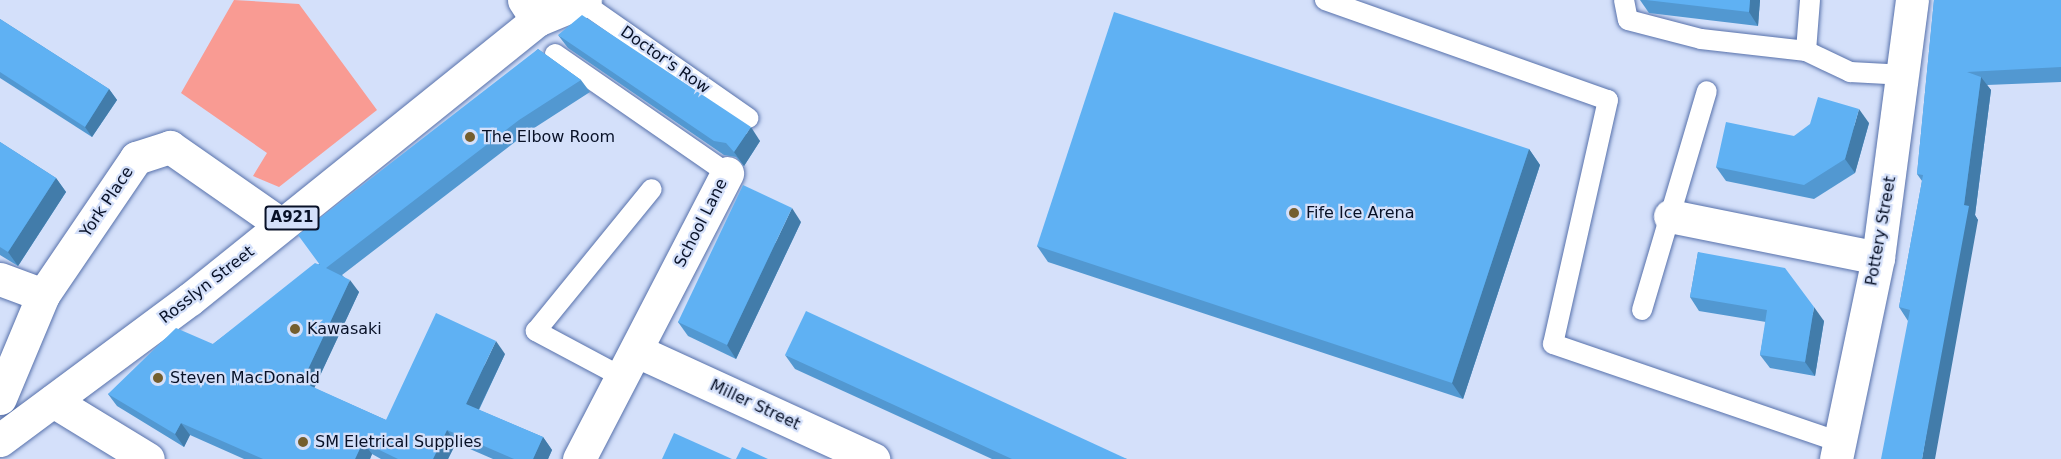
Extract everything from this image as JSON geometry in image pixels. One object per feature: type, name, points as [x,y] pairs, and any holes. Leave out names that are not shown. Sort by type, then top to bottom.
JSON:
[{"type":"street","name":"Pottery Street","points":[[1837,450],[1878,258],[1906,75],[1912,0]]},
{"type":"street","name":"Rosslyn Street","points":[[0,440],[282,225],[530,10],[584,1]]},
{"type":"street","name":"York Place","points":[[0,398],[43,296],[136,158],[170,147],[282,225]]},
{"type":"street","name":"School Lane","points":[[579,459],[727,173]]},
{"type":"street","points":[[1670,216],[1878,258]]},
{"type":"street","points":[[0,279],[43,296]]},
{"type":"street","name":"Miller Street","points":[[629,364],[873,459]]},
{"type":"street","points":[[52,401],[147,459]]},
{"type":"lane","points":[[1325,0],[1608,100],[1553,344],[1837,450]]},
{"type":"lane","points":[[1624,0],[1628,20],[1701,39],[1806,51],[1850,72],[1906,75]]},
{"type":"lane","points":[[1806,51],[1810,0]]},
{"type":"lane","name":"Doctor's Row","points":[[584,1],[748,118]]},
{"type":"lane","name":"School Lane","points":[[555,54],[727,173]]},
{"type":"lane","points":[[1642,310],[1707,92]]},
{"type":"lane","points":[[629,364],[536,331],[652,189]]},
{"type":"shaded area","points":[[234,0],[299,4],[377,110],[279,187],[253,176],[267,153],[181,93]]},
{"type":"building","points":[[1646,0],[1750,0],[1749,12]]},
{"type":"building","points":[[1934,0],[2061,0],[2061,67],[1967,72],[1981,77],[1964,205],[1969,206],[1922,459],[1881,459],[1910,310],[1899,307],[1923,175],[1917,174]]},
{"type":"building","name":"Fife Ice Arena","points":[[1114,12],[1529,149],[1452,383],[1037,246]]},
{"type":"building","points":[[582,15],[751,127],[734,152],[726,143],[714,141],[558,35]]},
{"type":"building","points":[[0,19],[109,89],[85,127],[0,72]]},
{"type":"building","points":[[538,49],[581,80],[519,120],[326,268],[350,280],[302,382],[386,420],[436,313],[496,341],[466,404],[543,437],[533,459],[514,459],[447,430],[433,459],[398,459],[363,442],[355,459],[263,459],[181,423],[175,434],[108,394],[176,328],[213,344],[315,263],[320,265],[298,235]]},
{"type":"building","points":[[1818,97],[1859,109],[1845,159],[1804,185],[1716,167],[1726,122],[1794,136],[1810,124]]},
{"type":"building","points":[[0,142],[56,178],[8,252],[0,247]]},
{"type":"building","points":[[743,185],[792,208],[727,345],[678,322]]},
{"type":"building","points":[[1698,252],[1785,268],[1814,307],[1805,362],[1760,355],[1767,310],[1690,297]]},
{"type":"building","points":[[806,311],[1127,459],[1012,459],[785,355]]},
{"type":"building","points":[[674,433],[732,459],[662,459]]},
{"type":"building","points":[[742,447],[768,459],[736,459]]},
{"type":"place","name":"The Elbow Room","points":[[470,137]]},
{"type":"place","name":"Fife Ice Arena","points":[[1294,213]]},
{"type":"place","name":"Kawasaki","points":[[295,329]]},
{"type":"place","name":"Steven MacDonald","points":[[158,378]]},
{"type":"place","name":"SM Eletrical Supplies","points":[[303,442]]}]
